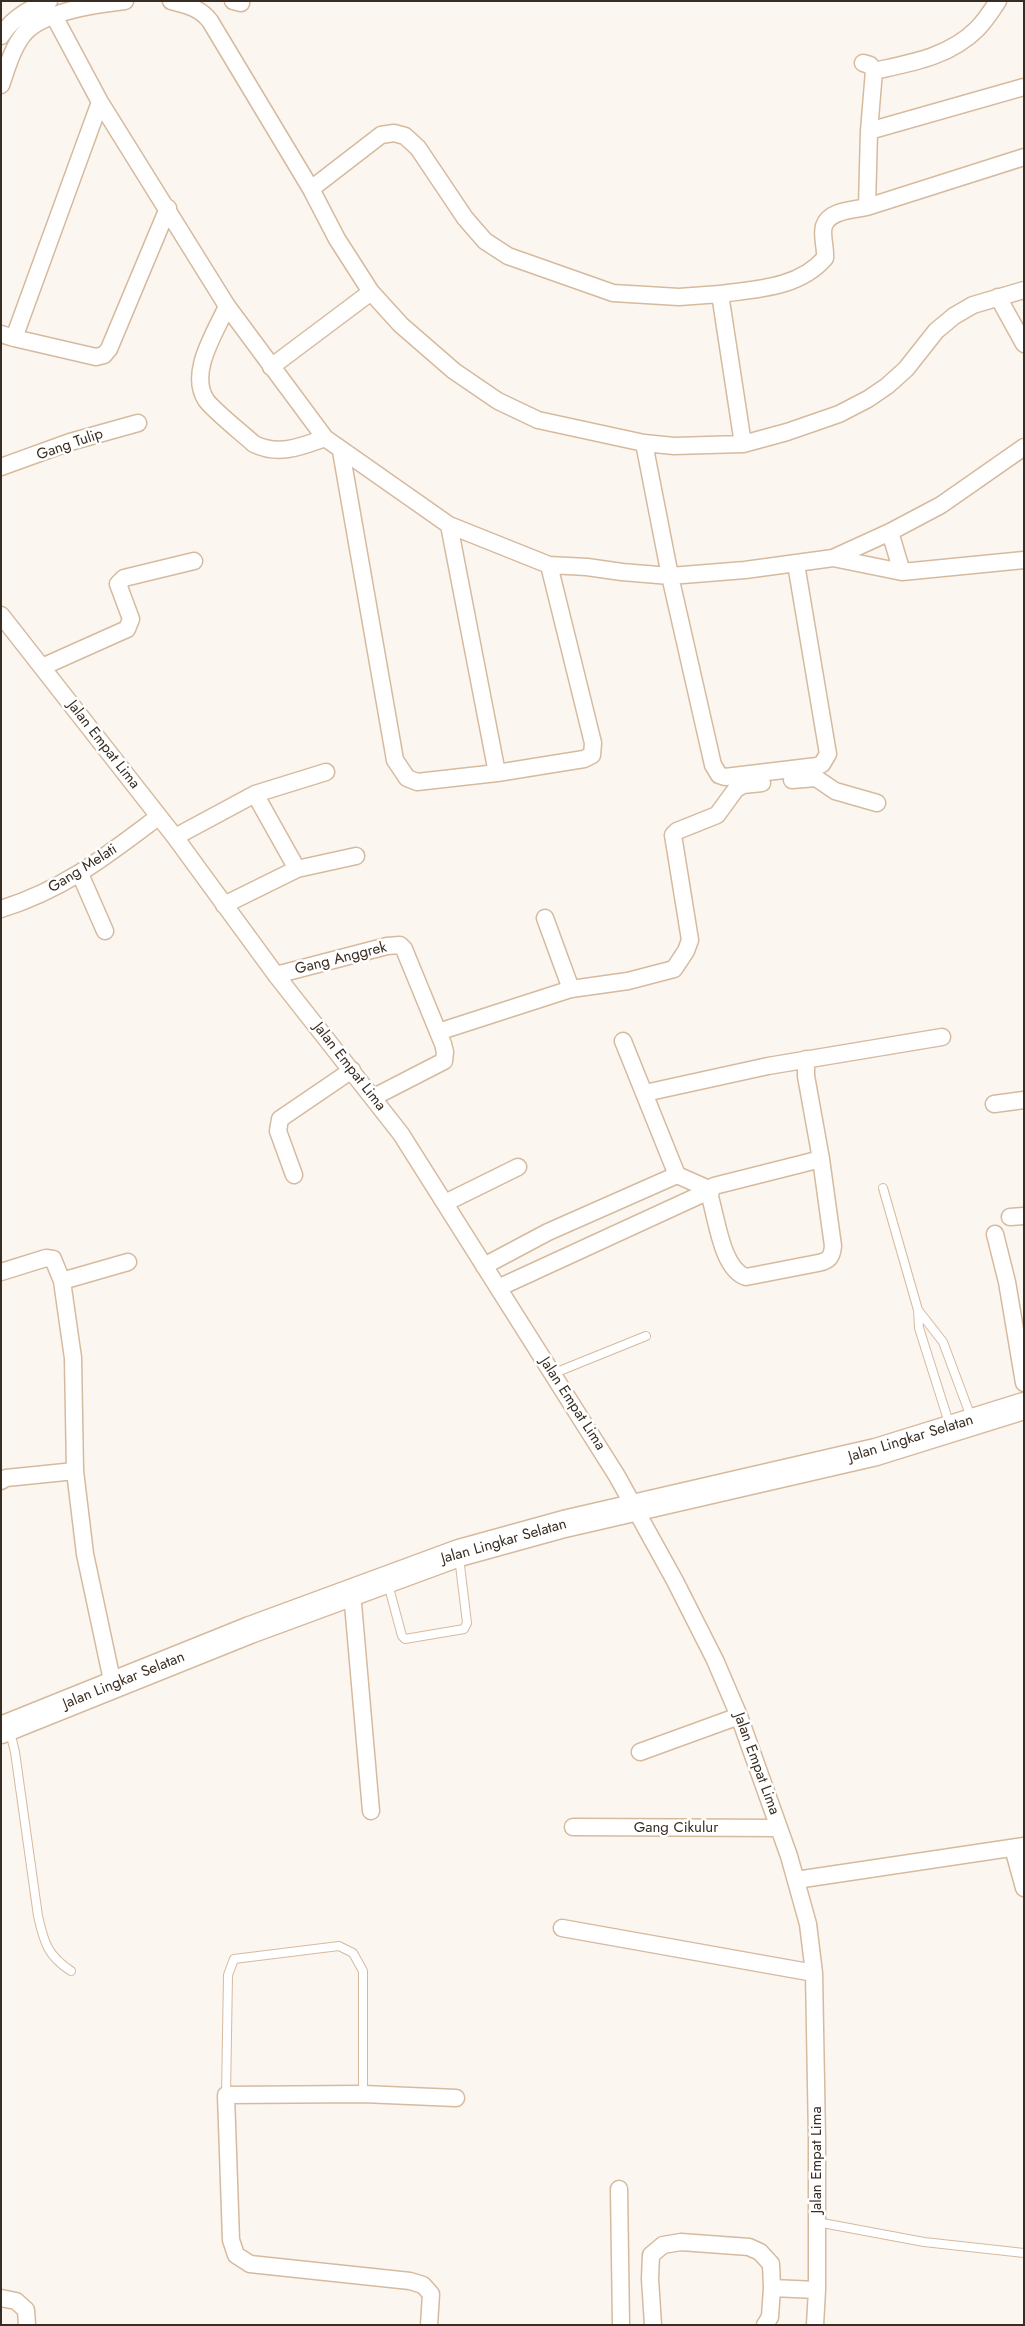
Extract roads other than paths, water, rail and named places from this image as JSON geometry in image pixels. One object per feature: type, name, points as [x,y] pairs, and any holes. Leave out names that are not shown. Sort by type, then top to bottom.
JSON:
[{"type":"highway","name":"Jalan Lingkar Selatan","points":[[5,1729],[250,1630],[458,1553],[556,1526],[883,1450],[961,1424],[1024,1406]]},
{"type":"street","points":[[1,36],[6,28],[22,13],[52,8],[126,1]]},
{"type":"street","points":[[171,1],[192,6],[203,12],[210,21],[311,189],[337,239],[370,292],[401,325],[454,371],[498,400],[538,420],[644,443],[697,446],[743,444],[839,414],[868,399],[887,386],[906,369],[936,331],[954,316],[973,305],[1024,290]]},
{"type":"street","points":[[867,207],[868,67],[922,60],[946,50],[963,41],[978,29],[998,1]]},
{"type":"street","points":[[1,85],[15,48],[24,33],[52,8]]},
{"type":"street","points":[[52,8],[100,102],[168,208],[227,306],[325,438],[448,525],[549,565],[670,576],[796,564],[833,558],[890,532],[941,505],[1024,448]]},
{"type":"street","points":[[869,131],[1024,87]]},
{"type":"street","points":[[100,102],[8,336],[96,356],[104,355],[109,349],[168,208]]},
{"type":"street","points":[[311,189],[382,135],[394,134],[405,136],[418,148],[465,218],[480,236],[508,256],[613,292],[679,297],[720,294],[789,282],[818,267],[825,258],[823,226],[830,218],[840,212],[867,207],[1024,157]]},
{"type":"street","points":[[271,366],[370,292]]},
{"type":"street","points":[[720,294],[743,444]]},
{"type":"street","points":[[998,298],[1024,344]]},
{"type":"street","points":[[227,306],[201,368],[201,384],[206,400],[254,444],[263,448],[274,451],[292,449],[325,438]]},
{"type":"street","name":"Gang Tulip","points":[[1,467],[70,442],[138,423]]},
{"type":"street","points":[[644,443],[670,576],[715,771],[719,775],[728,777],[817,766],[822,764],[828,754],[796,564]]},
{"type":"street","points":[[341,451],[395,760],[408,778],[417,782],[497,773],[584,759],[592,755],[593,743],[549,565]]},
{"type":"street","points":[[448,525],[497,773]]},
{"type":"street","points":[[890,532],[902,572]]},
{"type":"street","points":[[833,558],[902,572],[1024,560]]},
{"type":"street","points":[[42,667],[127,629],[131,619],[118,584],[124,578],[194,561]]},
{"type":"street","name":"Jalan Empat Lima","points":[[1,615],[175,837],[276,975],[374,1097],[401,1134],[617,1476],[680,1590],[715,1660],[739,1716],[779,1828],[808,1924],[814,1973],[817,2222],[815,2325]]},
{"type":"street","points":[[175,837],[255,794],[326,772]]},
{"type":"street","points":[[374,1097],[444,1060],[445,1052],[438,1032],[571,989],[628,982],[674,969],[686,951],[690,940],[673,835],[680,829],[717,815],[736,789],[743,785],[816,778],[835,791],[877,804]]},
{"type":"street","points":[[255,794],[297,869]]},
{"type":"street","name":"Gang Melati","points":[[1,908],[44,893],[80,874],[158,817]]},
{"type":"street","points":[[224,905],[297,869],[356,856]]},
{"type":"street","points":[[80,874],[104,931]]},
{"type":"street","points":[[545,918],[571,989]]},
{"type":"street","name":"Gang Anggrek","points":[[276,975],[400,944],[404,949],[438,1032]]},
{"type":"street","points":[[645,1093],[806,1059],[942,1037]]},
{"type":"street","points":[[623,1041],[677,1175],[711,1190]]},
{"type":"street","points":[[711,1190],[710,1197],[726,1257],[737,1274],[746,1277],[827,1261],[832,1254],[833,1246],[821,1159],[806,1076],[806,1059]]},
{"type":"street","points":[[294,1176],[278,1131],[280,1119],[352,1070]]},
{"type":"street","points":[[994,1104],[1024,1100]]},
{"type":"street","points":[[498,1288],[711,1190],[714,1186],[723,1182],[821,1159]]},
{"type":"street","points":[[445,1203],[518,1168]]},
{"type":"street","points":[[484,1266],[548,1232],[677,1175]]},
{"type":"street","points":[[994,1234],[1007,1282],[1024,1383]]},
{"type":"street","points":[[1,1272],[46,1258],[53,1259],[62,1281],[73,1358],[75,1471],[85,1554],[113,1685]]},
{"type":"street","points":[[62,1281],[128,1262]]},
{"type":"street","points":[[1,1481],[6,1478],[75,1471]]},
{"type":"street","points":[[352,1592],[371,1811]]},
{"type":"street","points":[[640,1752],[739,1716]]},
{"type":"street","name":"Gang Cikulur","points":[[573,1828],[779,1828]]},
{"type":"street","points":[[796,1880],[1018,1847],[1024,1888]]},
{"type":"street","points":[[562,1928],[814,1973]]},
{"type":"street","points":[[429,2325],[431,2294],[423,2285],[410,2281],[250,2264],[236,2255],[231,2240],[226,2095],[363,2094],[456,2098]]},
{"type":"street","points":[[619,2189],[621,2325]]},
{"type":"street","points":[[653,2325],[650,2279],[651,2254],[663,2245],[681,2242],[749,2247],[760,2252],[771,2264],[770,2317],[765,2325]]},
{"type":"street","points":[[772,2288],[817,2290]]},
{"type":"street","points":[[1,2298],[16,2301],[26,2310],[27,2325]]},
{"type":"lane","points":[[883,1188],[918,1310],[919,1328],[961,1424]]},
{"type":"lane","points":[[918,1310],[943,1342],[961,1424]]},
{"type":"lane","points":[[552,1374],[646,1336]]},
{"type":"lane","points":[[387,1578],[390,1596],[402,1636],[405,1639],[464,1630],[466,1623],[458,1553]]},
{"type":"lane","points":[[5,1729],[15,1752],[38,1916],[44,1942],[56,1961],[71,1971]]},
{"type":"lane","points":[[226,2095],[228,1975],[234,1960],[339,1946],[353,1953],[363,1971],[363,2094]]},
{"type":"lane","points":[[817,2222],[924,2242],[1024,2253]]}]
